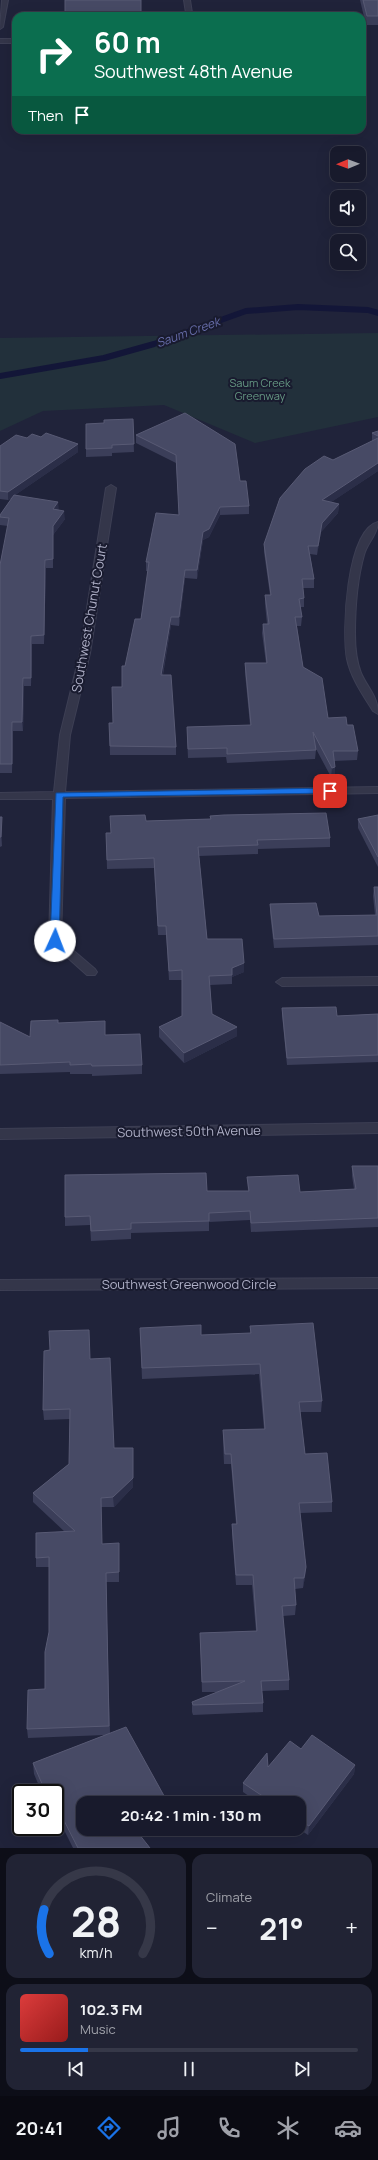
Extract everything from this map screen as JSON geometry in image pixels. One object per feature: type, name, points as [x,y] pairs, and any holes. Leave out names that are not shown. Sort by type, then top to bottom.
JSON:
[{"type":"street","points":[[0,26],[5,0]]},
{"type":"street","points":[[187,0],[189,12]]},
{"type":"street","points":[[0,41],[12,41]]},
{"type":"street","name":"Southwest Chunut Court","points":[[91,972],[55,941],[59,794],[65,735],[85,653],[111,488]]},
{"type":"street","points":[[378,525],[363,545],[357,563],[350,641],[352,660],[358,678],[378,711]]},
{"type":"street","points":[[0,796],[378,790]]},
{"type":"street","points":[[282,982],[378,981]]},
{"type":"street","name":"Southwest 50th Avenue","points":[[0,1137],[378,1128]]},
{"type":"street","name":"Southwest Greenwood Circle","points":[[0,1285],[378,1283]]},
{"type":"green space","name":"Saum Creek Greenway","points":[[378,333],[378,417],[255,443],[164,405],[43,411],[0,431],[0,338]]},
{"type":"building","points":[[65,0],[141,0],[141,12],[65,12]]},
{"type":"building","points":[[363,0],[378,0],[378,16],[367,16]]},
{"type":"building","points":[[185,413],[235,444],[240,481],[246,481],[249,506],[220,507],[209,529],[203,532],[197,570],[185,570],[179,617],[171,617],[161,675],[171,675],[176,747],[110,746],[109,723],[113,723],[112,687],[122,687],[122,666],[125,666],[135,619],[141,619],[149,562],[146,562],[156,513],[179,515],[176,455],[136,435]]},
{"type":"building","points":[[133,419],[134,444],[112,445],[112,448],[86,449],[86,424],[104,423],[104,420]]},
{"type":"building","points":[[378,431],[378,436],[372,433]]},
{"type":"building","points":[[46,433],[78,444],[8,492],[0,491],[0,446],[16,435],[27,438],[32,434],[41,437]]},
{"type":"building","points":[[378,438],[378,463],[322,500],[339,504],[322,523],[318,546],[308,546],[314,579],[302,579],[304,598],[299,599],[302,617],[295,617],[303,667],[322,678],[328,718],[346,717],[347,725],[353,725],[358,751],[333,751],[335,767],[332,768],[313,732],[316,750],[227,754],[227,748],[188,749],[187,727],[251,725],[245,663],[267,663],[263,624],[269,624],[265,595],[271,595],[264,544],[280,498],[305,469],[324,456],[333,460]]},
{"type":"building","points":[[14,495],[58,502],[53,509],[64,511],[53,526],[53,559],[45,560],[44,635],[31,636],[31,678],[23,678],[22,722],[12,722],[12,764],[0,764],[0,565],[9,518],[0,517],[0,515]]},
{"type":"building","points":[[326,813],[330,838],[257,840],[258,845],[198,847],[207,939],[242,939],[244,963],[232,968],[232,975],[209,976],[212,1014],[237,1027],[184,1053],[159,1027],[182,1016],[182,970],[169,971],[166,926],[158,926],[154,858],[107,860],[106,833],[111,833],[110,816],[145,815],[146,821],[211,819],[210,816],[224,815]]},
{"type":"building","points":[[378,815],[378,857],[358,819]]},
{"type":"building","points":[[0,817],[2,817],[1,837],[0,837]]},
{"type":"building","points":[[374,887],[378,887],[378,936],[274,939],[270,904],[316,903],[319,916],[377,915]]},
{"type":"building","points":[[336,1007],[337,1016],[378,1014],[378,1055],[287,1058],[282,1008]]},
{"type":"building","points":[[58,1020],[58,1023],[105,1021],[105,1035],[140,1034],[142,1065],[92,1066],[91,1064],[70,1065],[70,1062],[0,1065],[0,1022],[30,1037],[31,1021]]},
{"type":"building","points":[[352,1166],[378,1166],[378,1218],[251,1223],[250,1211],[209,1213],[209,1221],[131,1223],[131,1229],[91,1231],[90,1216],[65,1217],[65,1175],[206,1173],[207,1191],[249,1191],[247,1177],[298,1175],[300,1192],[356,1189]]},
{"type":"building","points":[[313,1323],[322,1401],[299,1402],[305,1454],[327,1453],[332,1502],[299,1503],[306,1567],[304,1578],[294,1578],[296,1605],[282,1606],[289,1680],[261,1681],[263,1703],[193,1705],[192,1702],[245,1681],[202,1682],[200,1633],[257,1631],[253,1575],[236,1575],[232,1524],[237,1524],[231,1454],[225,1454],[223,1430],[265,1429],[260,1364],[142,1368],[140,1328],[201,1325],[201,1335],[251,1333],[250,1326]]},
{"type":"building","points":[[89,1330],[90,1359],[110,1358],[114,1448],[133,1448],[133,1478],[113,1497],[101,1498],[102,1544],[119,1543],[119,1572],[106,1573],[109,1726],[27,1729],[28,1690],[45,1689],[45,1652],[49,1632],[49,1557],[36,1558],[36,1533],[75,1531],[33,1493],[69,1464],[70,1409],[43,1410],[44,1351],[50,1350],[49,1331]]},
{"type":"building","points":[[126,1727],[164,1796],[76,1796],[76,1836],[141,1836],[150,1848],[78,1848],[64,1821],[64,1784],[42,1784],[33,1763]]},
{"type":"building","points":[[312,1735],[355,1765],[309,1826],[306,1824],[306,1796],[262,1796],[243,1783],[267,1753],[268,1767],[290,1741],[301,1749]]},
{"type":"waterway","name":"Saum Creek","points":[[0,376],[104,358],[154,344],[246,311],[298,307],[368,310],[378,313]]},
{"type":"route","points":[[55,941],[59,794],[330,791]]}]
